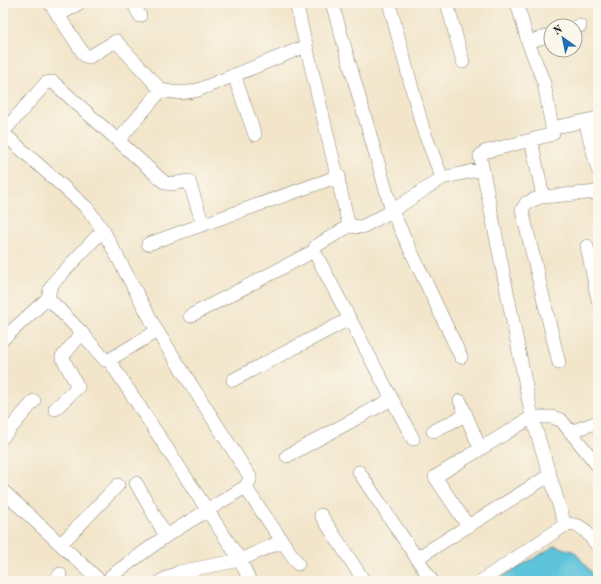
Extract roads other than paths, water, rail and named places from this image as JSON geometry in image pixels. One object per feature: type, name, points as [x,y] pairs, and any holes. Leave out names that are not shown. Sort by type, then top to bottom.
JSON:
[{"type":"street","points":[[50,3],[85,56],[89,57],[114,42],[118,42],[161,90],[192,92],[306,46]]},
{"type":"street","points":[[58,16],[79,3]]},
{"type":"street","points":[[132,3],[140,16]]},
{"type":"street","points":[[296,3],[349,226]]},
{"type":"street","points":[[332,3],[392,211],[461,356]]},
{"type":"street","points":[[388,3],[423,129],[442,178]]},
{"type":"street","points":[[447,3],[463,62]]},
{"type":"street","points":[[517,3],[528,42],[544,83],[552,133],[550,135],[480,154],[532,417],[564,525]]},
{"type":"street","points":[[528,42],[543,37]]},
{"type":"street","points":[[234,75],[255,136]]},
{"type":"street","points":[[3,491],[61,544],[105,580],[166,536],[245,487],[250,480],[250,477],[157,331],[102,230],[84,205],[3,132],[49,82],[53,82],[164,182],[170,184],[189,181],[203,225]]},
{"type":"street","points":[[118,141],[161,90]]},
{"type":"street","points":[[552,128],[598,118]]},
{"type":"street","points":[[585,121],[598,170]]},
{"type":"street","points":[[531,140],[544,193],[542,198]]},
{"type":"street","points":[[190,316],[314,251],[316,246],[349,226],[362,227],[392,211],[442,178],[482,169]]},
{"type":"street","points":[[148,244],[338,176]]},
{"type":"street","points":[[559,362],[522,210],[526,203],[533,198],[598,192]]},
{"type":"street","points":[[3,339],[48,298],[50,288],[54,282],[102,230]]},
{"type":"street","points":[[587,246],[598,300]]},
{"type":"street","points":[[314,251],[413,439]]},
{"type":"street","points":[[48,298],[82,333],[103,358],[109,360],[240,560],[250,581]]},
{"type":"street","points":[[233,380],[349,319]]},
{"type":"street","points":[[109,360],[157,331]]},
{"type":"street","points":[[55,409],[78,387],[62,357],[82,333]]},
{"type":"street","points":[[287,456],[392,399]]},
{"type":"street","points":[[3,437],[34,401]]},
{"type":"street","points":[[460,401],[480,448]]},
{"type":"street","points":[[433,431],[466,415]]},
{"type":"street","points":[[468,526],[434,477],[532,417],[557,418],[598,466]]},
{"type":"street","points":[[570,432],[598,422]]},
{"type":"street","points":[[359,472],[432,581]]},
{"type":"street","points":[[417,558],[550,476]]},
{"type":"street","points":[[136,483],[166,536]]},
{"type":"street","points":[[61,544],[118,485]]},
{"type":"street","points":[[245,487],[298,564]]},
{"type":"street","points":[[321,515],[364,581]]},
{"type":"street","points":[[481,581],[564,525],[574,524],[582,527],[598,546]]},
{"type":"street","points":[[161,581],[179,572],[240,560],[282,541]]},
{"type":"water","points":[[555,546],[575,552],[598,581],[495,581]]}]
